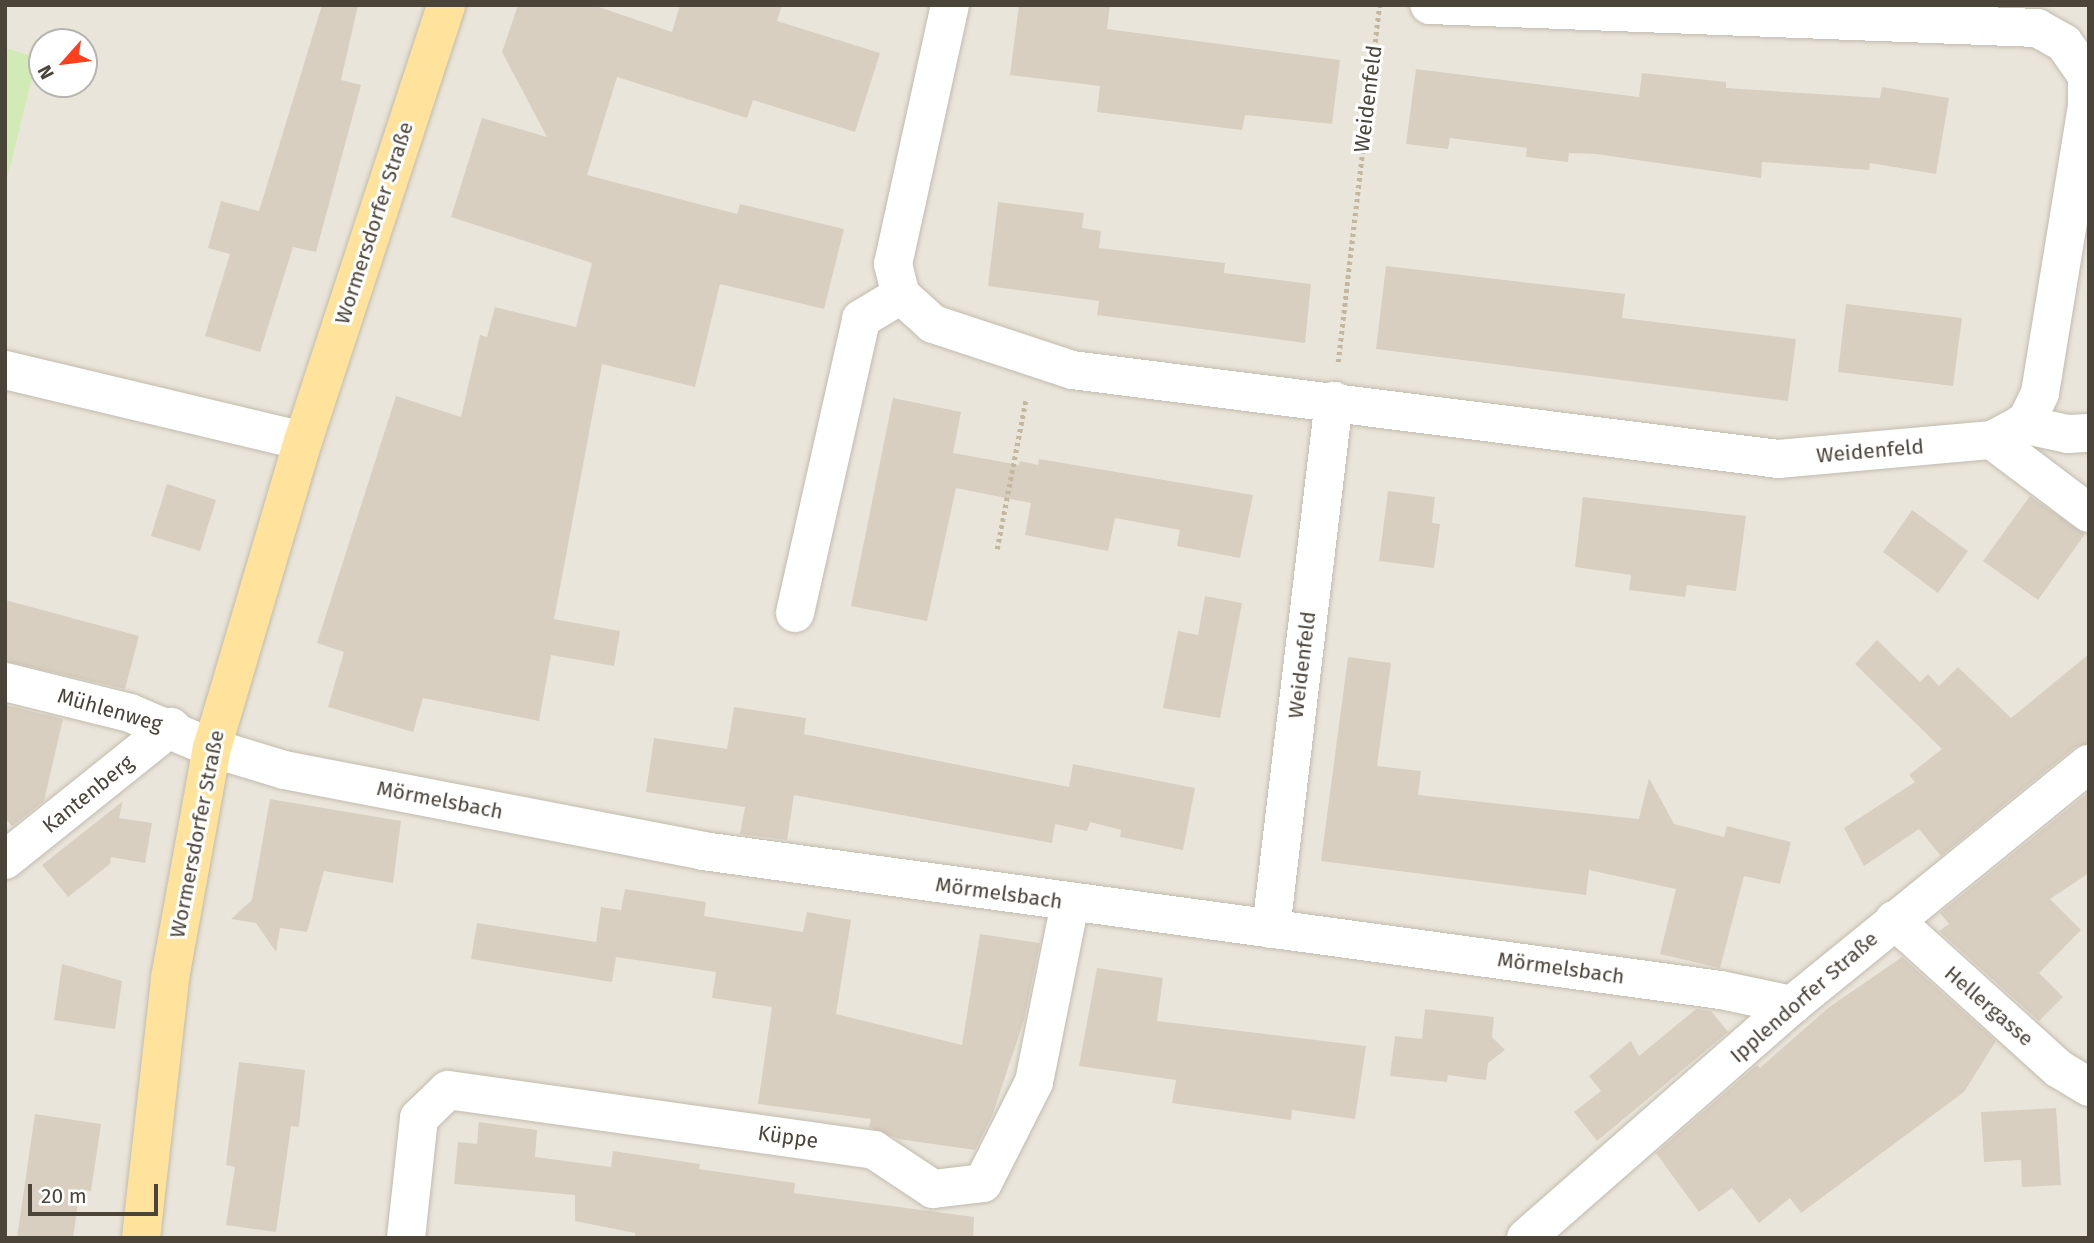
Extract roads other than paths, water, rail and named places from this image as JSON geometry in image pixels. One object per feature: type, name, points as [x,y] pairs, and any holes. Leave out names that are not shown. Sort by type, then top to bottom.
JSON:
[{"type":"main road","name":"Wormersdorfer Straße","points":[[141,1238],[170,978],[212,748],[303,441],[446,5]]},
{"type":"street","points":[[795,613],[862,319],[901,295],[893,264],[950,5]]},
{"type":"street","points":[[1429,5],[2036,28],[2064,43],[2082,47],[2087,76],[2087,106],[2040,393],[2007,432],[2089,513]]},
{"type":"street","name":"Weidenfeld","points":[[901,295],[933,324],[1072,370],[1779,459],[2007,432],[2089,433]]},
{"type":"street","points":[[5,370],[303,441]]},
{"type":"street","name":"Weidenfeld","points":[[1271,929],[1334,401]]},
{"type":"street","name":"Mühlenweg","points":[[5,682],[171,727],[212,748]]},
{"type":"street","name":"Kantenberg","points":[[5,860],[171,727]]},
{"type":"street","name":"Mörmelsbach","points":[[212,748],[284,771],[703,851],[1721,990],[1792,1005]]},
{"type":"street","name":"Ipplendorfer Straße","points":[[1526,1238],[1792,1005],[2089,764]]},
{"type":"street","name":"Küppe","points":[[406,1238],[418,1118],[448,1090],[874,1150],[933,1189],[983,1183],[1034,1082],[1070,903]]},
{"type":"street","name":"Hellergasse","points":[[1894,920],[2059,1069],[2089,1087]]}]
